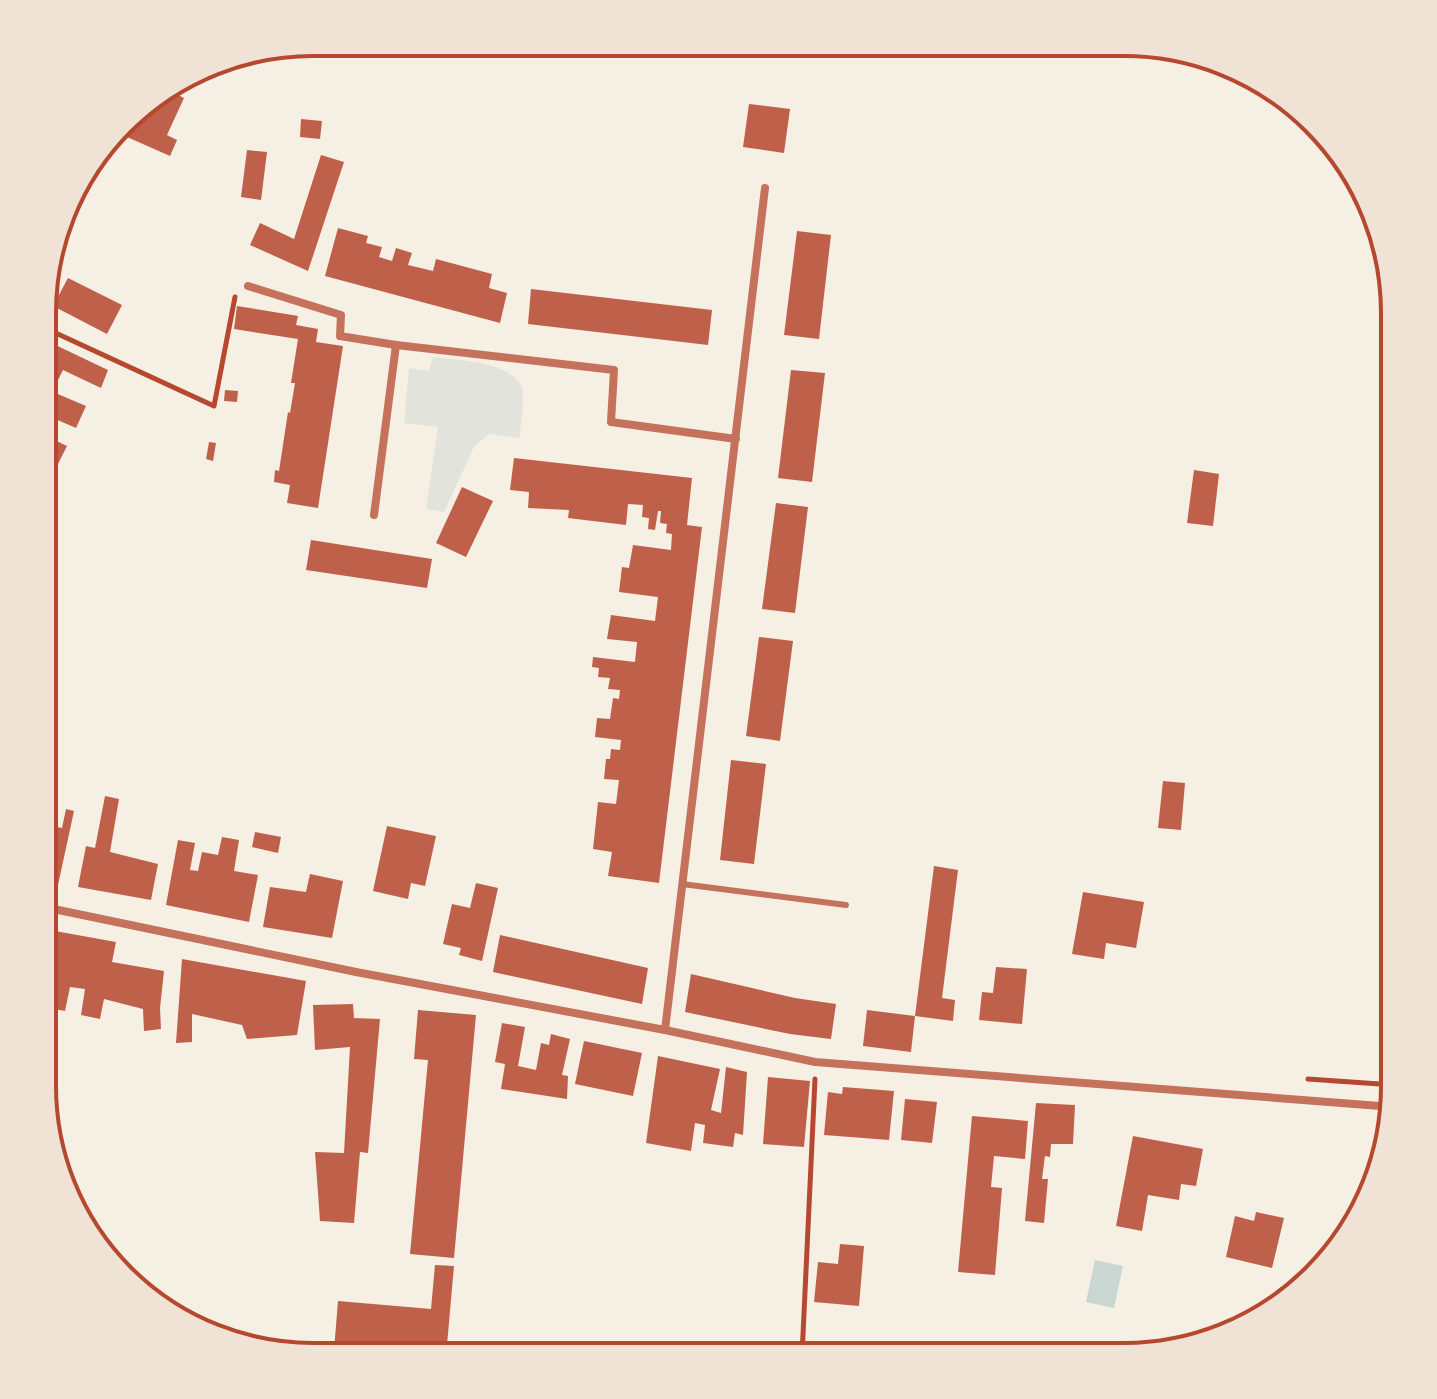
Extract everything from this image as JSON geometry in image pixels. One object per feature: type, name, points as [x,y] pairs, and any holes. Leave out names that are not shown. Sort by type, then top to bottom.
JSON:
[{"type":"street","points":[[665,1030],[765,188]]},
{"type":"street","points":[[248,286],[341,315],[340,336],[614,370],[611,422],[736,439]]},
{"type":"street","points":[[374,515],[396,345]]},
{"type":"street","points":[[57,910],[815,1062],[1380,1106]]},
{"type":"lane","points":[[682,884],[846,905]]},
{"type":"path","points":[[56,333],[214,406],[232,299],[248,286]]},
{"type":"path","points":[[803,1342],[815,1062]]},
{"type":"shaded area","points":[[433,357],[499,368],[519,382],[523,393],[520,438],[489,434],[474,447],[444,512],[426,509],[438,427],[404,423],[409,368],[429,371]]},
{"type":"shaded area","points":[[1095,1260],[1123,1266],[1114,1308],[1086,1302]]},
{"type":"building","points":[[177,95],[184,98],[167,135],[177,140],[170,156],[127,137]]},
{"type":"building","points":[[749,104],[790,109],[784,153],[743,147]]},
{"type":"building","points":[[301,119],[322,121],[320,139],[300,137]]},
{"type":"building","points":[[247,150],[267,152],[261,200],[241,197]]},
{"type":"building","points":[[321,155],[344,162],[308,271],[250,245],[260,223],[294,239]]},
{"type":"building","points":[[338,228],[368,236],[366,243],[382,247],[379,257],[392,261],[396,248],[412,253],[408,265],[433,271],[436,259],[492,274],[489,288],[507,293],[500,323],[325,276]]},
{"type":"building","points":[[797,231],[831,235],[819,339],[784,335]]},
{"type":"building","points":[[68,278],[122,305],[107,334],[56,308],[57,299]]},
{"type":"building","points":[[531,289],[712,310],[708,345],[528,324]]},
{"type":"building","points":[[237,306],[298,316],[296,325],[318,329],[316,342],[343,346],[318,508],[287,503],[290,485],[274,482],[290,413],[298,339],[234,329]]},
{"type":"building","points":[[56,345],[108,370],[101,388],[63,370],[58,380]]},
{"type":"building","points":[[791,370],[825,373],[812,482],[778,478]]},
{"type":"building","points":[[225,390],[238,391],[237,402],[224,401]]},
{"type":"building","points":[[56,393],[86,406],[76,428],[56,419]]},
{"type":"building","points":[[56,441],[67,446],[56,468]]},
{"type":"building","points":[[209,442],[216,443],[213,461],[206,459]]},
{"type":"building","points":[[514,458],[692,478],[687,525],[702,527],[659,883],[608,876],[612,852],[593,849],[598,802],[616,804],[619,780],[604,779],[606,759],[610,759],[611,749],[620,750],[621,740],[595,737],[597,718],[610,719],[613,698],[619,699],[620,690],[608,689],[610,678],[598,677],[599,668],[592,667],[593,657],[635,662],[637,642],[607,639],[611,615],[655,621],[658,597],[619,592],[622,567],[629,568],[633,545],[671,550],[672,534],[666,533],[667,524],[660,523],[661,511],[658,511],[655,530],[648,529],[649,518],[642,517],[643,505],[628,504],[626,525],[568,518],[569,510],[528,508],[529,492],[510,490]]},
{"type":"building","points":[[1194,470],[1219,474],[1213,526],[1187,523]]},
{"type":"building","points":[[462,487],[493,501],[466,557],[436,543]]},
{"type":"building","points":[[776,503],[808,507],[795,613],[762,609]]},
{"type":"building","points":[[311,540],[432,559],[427,588],[306,570]]},
{"type":"building","points":[[759,637],[793,641],[780,741],[746,736]]},
{"type":"building","points":[[731,760],[766,764],[754,864],[720,860]]},
{"type":"building","points":[[1163,781],[1185,783],[1181,830],[1158,828]]},
{"type":"building","points":[[105,796],[119,799],[110,852],[158,864],[151,900],[78,887],[86,846],[95,848]]},
{"type":"building","points":[[66,809],[74,811],[58,885],[57,827],[62,828]]},
{"type":"building","points":[[387,826],[436,836],[425,886],[411,883],[408,899],[373,891]]},
{"type":"building","points":[[255,832],[281,837],[278,853],[252,847]]},
{"type":"building","points":[[222,837],[239,840],[234,871],[258,875],[249,922],[166,905],[178,840],[195,843],[190,870],[198,871],[202,852],[218,855]]},
{"type":"building","points":[[934,866],[958,870],[942,998],[955,1000],[953,1021],[915,1016]]},
{"type":"building","points":[[310,874],[343,881],[332,938],[263,927],[270,887],[306,892]]},
{"type":"building","points":[[476,883],[498,888],[482,961],[459,955],[461,948],[443,944],[452,904],[470,908]]},
{"type":"building","points":[[1083,892],[1144,902],[1136,948],[1106,943],[1104,959],[1072,954]]},
{"type":"building","points":[[57,931],[116,942],[112,962],[164,971],[161,1029],[144,1031],[143,1009],[104,999],[100,1019],[81,1015],[85,989],[70,987],[65,1011],[57,1010]]},
{"type":"building","points":[[500,935],[648,968],[642,1004],[493,972]]},
{"type":"building","points":[[182,959],[306,981],[297,1035],[247,1039],[242,1025],[192,1014],[192,1042],[176,1043]]},
{"type":"building","points":[[996,967],[1027,969],[1022,1024],[979,1020],[982,992],[993,993]]},
{"type":"building","points":[[691,974],[795,998],[836,1004],[831,1039],[790,1034],[685,1012]]},
{"type":"building","points":[[353,1004],[354,1018],[380,1019],[368,1153],[360,1152],[354,1223],[320,1221],[315,1152],[344,1153],[350,1047],[315,1050],[313,1005]]},
{"type":"building","points":[[418,1010],[476,1015],[454,1258],[410,1254],[428,1060],[414,1059]]},
{"type":"building","points":[[867,1010],[915,1016],[911,1052],[863,1046]]},
{"type":"building","points":[[502,1023],[525,1027],[518,1066],[536,1070],[541,1043],[549,1045],[551,1034],[570,1039],[562,1075],[568,1076],[567,1099],[501,1089],[505,1064],[495,1062]]},
{"type":"building","points":[[584,1041],[642,1053],[633,1096],[575,1084]]},
{"type":"building","points":[[658,1056],[720,1069],[711,1110],[721,1113],[726,1067],[747,1072],[743,1135],[735,1133],[733,1147],[703,1143],[705,1125],[695,1123],[691,1151],[646,1143]]},
{"type":"building","points":[[768,1077],[810,1081],[804,1147],[763,1144]]},
{"type":"building","points":[[843,1087],[894,1091],[889,1140],[824,1135],[828,1092],[842,1094]]},
{"type":"building","points":[[905,1099],[937,1102],[932,1143],[901,1140]]},
{"type":"building","points":[[1036,1103],[1075,1105],[1073,1144],[1051,1144],[1050,1157],[1045,1156],[1042,1179],[1048,1179],[1044,1223],[1025,1221]]},
{"type":"building","points":[[972,1116],[1028,1121],[1025,1159],[994,1156],[991,1187],[1002,1188],[995,1275],[958,1272]]},
{"type":"building","points":[[1133,1136],[1203,1149],[1196,1186],[1181,1184],[1179,1200],[1148,1195],[1142,1231],[1116,1226]]},
{"type":"building","points":[[1256,1212],[1284,1218],[1272,1268],[1226,1257],[1235,1216],[1254,1221]]},
{"type":"building","points":[[840,1244],[864,1246],[859,1306],[814,1302],[818,1262],[838,1264]]},
{"type":"building","points":[[435,1265],[454,1266],[447,1342],[335,1342],[338,1301],[431,1309]]}]
